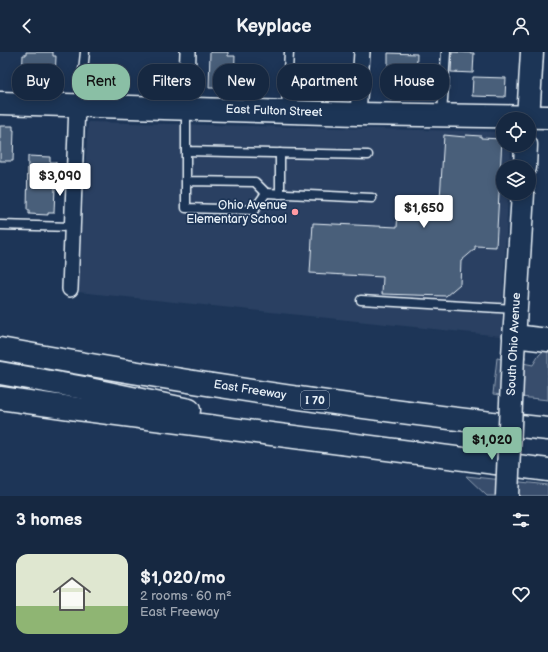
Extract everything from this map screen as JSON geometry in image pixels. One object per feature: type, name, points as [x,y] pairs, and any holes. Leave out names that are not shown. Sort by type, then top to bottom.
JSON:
[{"type":"main road","points":[[532,52],[535,112]]},
{"type":"main road","name":"East Fulton Street","points":[[0,103],[496,117]]},
{"type":"main road","name":"South Ohio Avenue","points":[[508,496],[514,346],[523,200]]},
{"type":"main road","points":[[0,337],[22,342],[83,364]]},
{"type":"main road","points":[[514,346],[548,340]]},
{"type":"main road","name":"East Freeway","points":[[0,349],[83,364],[302,398],[548,429]]},
{"type":"main road","points":[[0,373],[84,388],[339,443]]},
{"type":"main road","points":[[0,398],[548,470]]},
{"type":"street","points":[[186,108],[188,52]]},
{"type":"street","points":[[358,114],[362,52]]},
{"type":"street","points":[[70,289],[77,105]]},
{"type":"lane","points":[[77,105],[81,90],[85,52]]},
{"type":"lane","points":[[286,111],[289,52]]},
{"type":"lane","points":[[442,116],[446,52]]},
{"type":"lane","points":[[186,108],[186,208],[254,210],[266,193]]},
{"type":"lane","points":[[186,151],[368,155]]},
{"type":"lane","points":[[280,153],[280,194]]},
{"type":"lane","points":[[186,181],[254,182],[266,193],[372,198]]},
{"type":"lane","points":[[0,225],[72,227]]},
{"type":"lane","points":[[361,300],[516,310]]},
{"type":"shaded area","name":"Ohio Avenue Elementary School","points":[[88,122],[496,132],[496,152],[511,152],[510,160],[496,160],[496,200],[508,200],[501,336],[78,292]]},
{"type":"shaded area","points":[[548,347],[548,400],[493,394],[497,358],[533,365],[539,355]]},
{"type":"shaded area","points":[[466,476],[548,485],[548,496],[487,496]]},
{"type":"building","points":[[26,52],[53,52],[53,56],[56,56],[56,64],[23,64],[23,55],[26,55]]},
{"type":"building","points":[[210,52],[228,52],[228,56],[235,56],[235,64],[213,64],[213,88],[209,88]]},
{"type":"building","points":[[452,52],[474,53],[473,73],[451,72]]},
{"type":"building","points":[[388,53],[417,54],[417,64],[388,64]]},
{"type":"building","points":[[473,77],[506,78],[505,97],[472,96]]},
{"type":"building","points":[[0,126],[13,126],[13,161],[0,161]]},
{"type":"building","points":[[444,135],[465,137],[466,135],[481,136],[481,138],[496,139],[496,152],[501,152],[501,160],[496,160],[496,200],[499,200],[496,247],[475,246],[475,249],[461,261],[460,284],[446,296],[382,294],[383,277],[310,273],[313,223],[397,227],[398,213],[439,215]]},
{"type":"building","points":[[28,156],[50,157],[50,162],[56,162],[54,213],[48,213],[48,215],[29,214],[29,210],[27,210]]},
{"type":"place","name":"Ohio Avenue Elementary School","points":[[295,212]]}]
